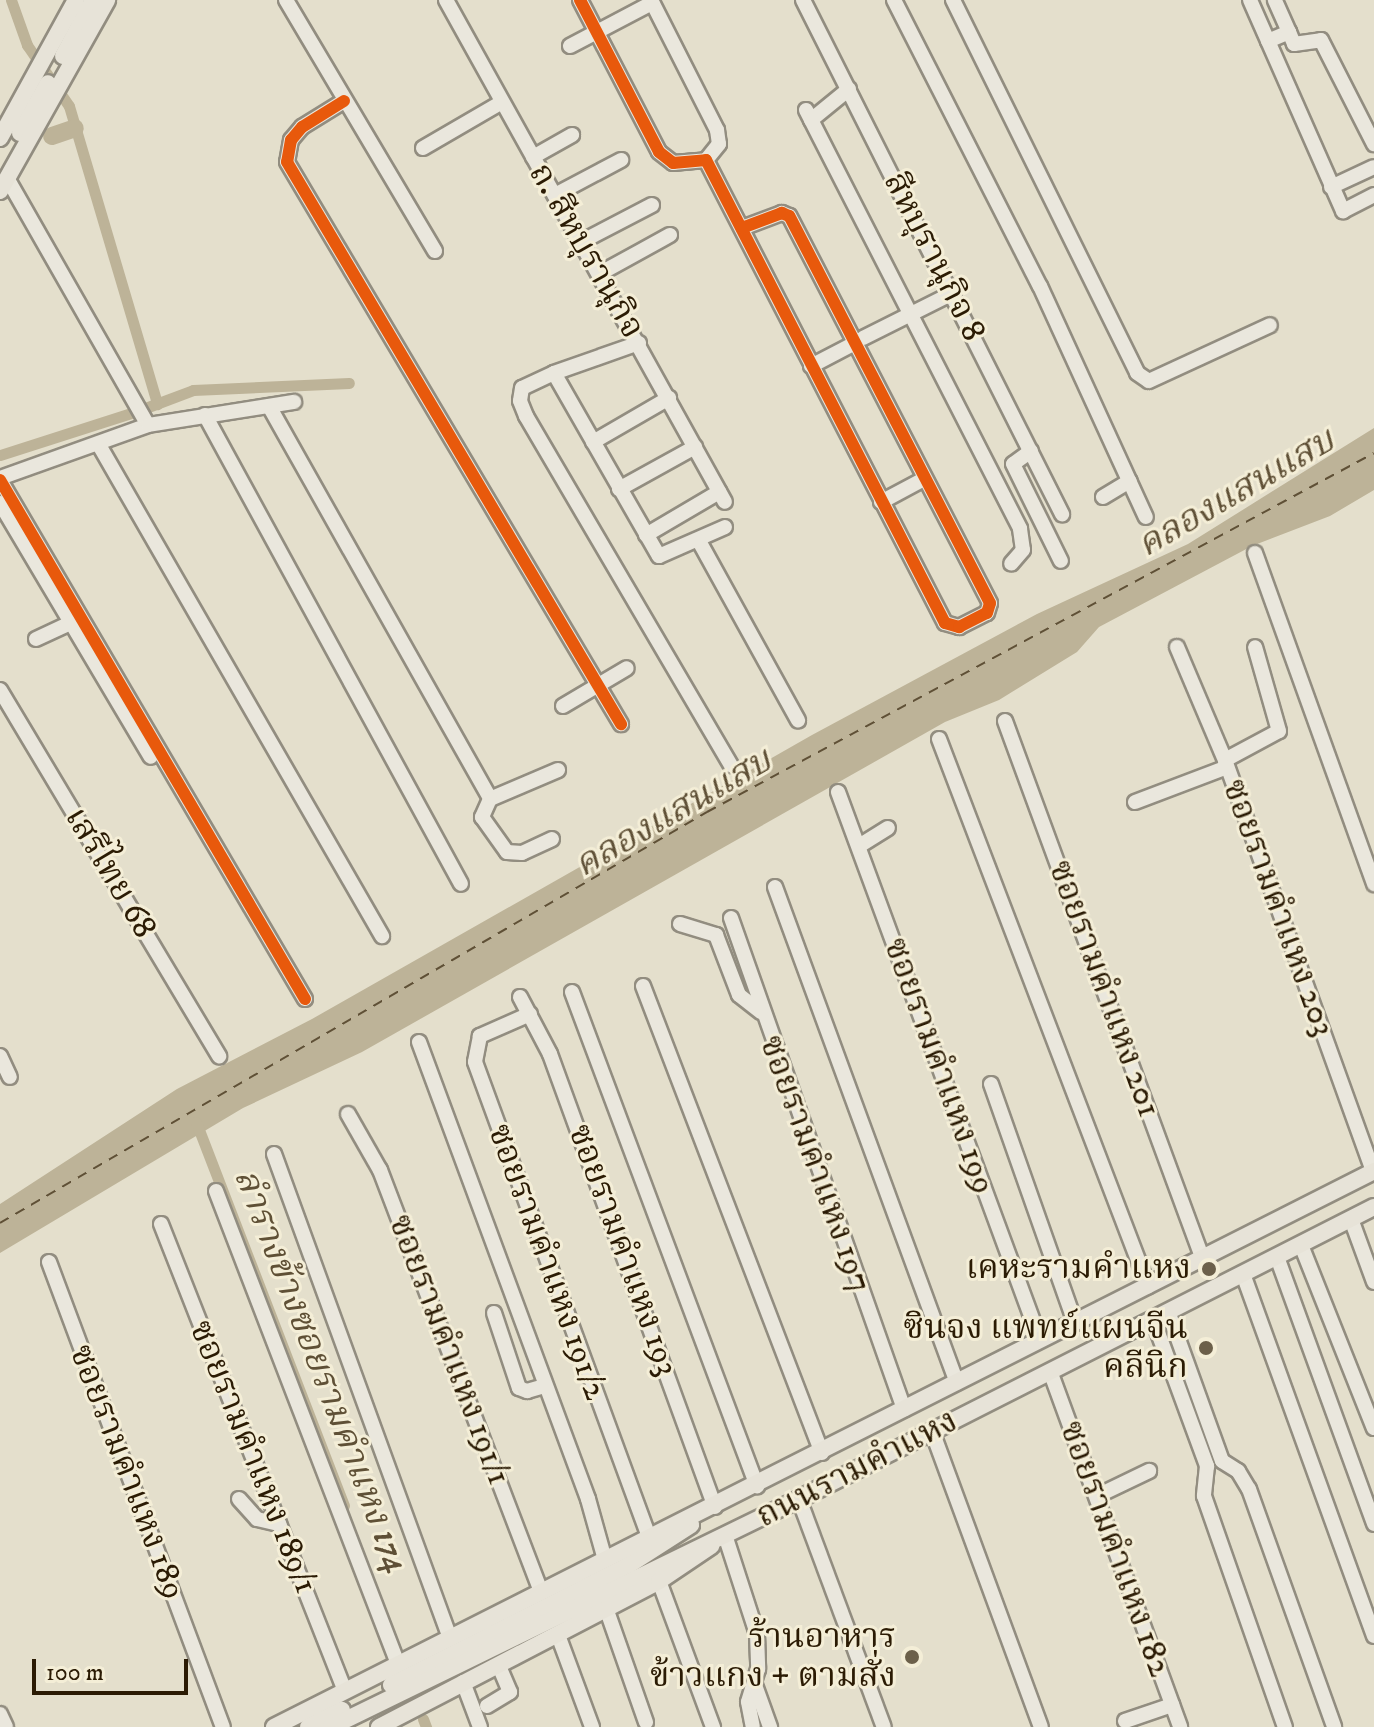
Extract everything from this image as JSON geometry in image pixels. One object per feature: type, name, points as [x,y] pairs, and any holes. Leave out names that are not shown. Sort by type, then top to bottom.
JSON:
[{"type":"main road","points":[[2,179],[93,0]]},
{"type":"main road","points":[[40,108],[64,76],[107,0]]},
{"type":"main road","points":[[0,138],[73,2]]},
{"type":"main road","name":"ถนนรามคำแหง","points":[[274,1727],[649,1537],[757,1486],[1373,1172]]},
{"type":"main road","name":"ถนนรามคำแหง","points":[[331,1727],[799,1499],[1374,1207]]},
{"type":"main road","name":"ถนนรามคำแหง","points":[[308,1727],[629,1565],[715,1507]]},
{"type":"main road","name":"ถนนรามคำแหง","points":[[387,1725],[463,1682],[659,1581],[725,1535]]},
{"type":"street","points":[[286,0],[435,251]]},
{"type":"street","name":"ถ. สีหบุรานุกิจ","points":[[446,0],[722,497],[646,535]]},
{"type":"street","points":[[580,0],[666,160],[706,160]]},
{"type":"street","name":"สีหบุรานุกิจ 8","points":[[803,0],[1062,514]]},
{"type":"street","points":[[894,0],[1040,286],[1146,517]]},
{"type":"street","points":[[953,0],[1137,373],[1149,381],[1270,325]]},
{"type":"street","points":[[1250,0],[1343,211],[1374,195]]},
{"type":"street","points":[[1275,0],[1294,44],[1321,40],[1374,144]]},
{"type":"street","points":[[570,46],[652,2],[717,130],[719,144],[706,160]]},
{"type":"street","points":[[1268,41],[1289,32]]},
{"type":"street","points":[[849,89],[808,115],[1020,529],[1023,550],[1011,564]]},
{"type":"street","points":[[344,101],[302,127],[291,140],[287,162],[595,686],[621,724]]},
{"type":"street","points":[[423,148],[502,102]]},
{"type":"street","points":[[533,157],[572,135]]},
{"type":"street","points":[[555,195],[621,160]]},
{"type":"street","points":[[706,160],[945,623],[959,627],[987,613],[990,603],[924,479],[859,341],[789,216],[782,213],[742,228]]},
{"type":"street","points":[[1331,187],[1374,167]]},
{"type":"street","points":[[2,179],[148,425]]},
{"type":"street","points":[[581,242],[652,205]]},
{"type":"street","points":[[599,274],[670,235]]},
{"type":"street","points":[[811,366],[953,293]]},
{"type":"street","points":[[639,343],[554,373],[522,388],[520,401],[731,765]]},
{"type":"street","points":[[554,373],[646,535],[663,557],[725,527]]},
{"type":"street","points":[[593,442],[669,398]]},
{"type":"street","points":[[294,402],[148,425],[0,479],[305,999]]},
{"type":"street","points":[[269,406],[490,799]]},
{"type":"street","points":[[205,415],[461,884]]},
{"type":"street","points":[[99,445],[382,936]]},
{"type":"street","points":[[619,489],[695,447]]},
{"type":"street","points":[[1031,451],[1013,464],[1061,561]]},
{"type":"street","points":[[881,502],[924,479]]},
{"type":"street","points":[[1103,497],[1130,481]]},
{"type":"street","points":[[0,503],[151,757]]},
{"type":"street","points":[[699,541],[798,720]]},
{"type":"street","points":[[1255,553],[1374,884]]},
{"type":"street","points":[[36,639],[72,622]]},
{"type":"street","name":"ซอยรามคำแหง 203","points":[[1177,647],[1226,763],[1373,1172]]},
{"type":"street","points":[[1135,802],[1226,763],[1279,731],[1255,647]]},
{"type":"street","points":[[563,706],[627,668]]},
{"type":"street","name":"เสรีไทย 68","points":[[0,690],[219,1056]]},
{"type":"street","name":"ซอยรามคำแหง 201","points":[[1005,721],[1202,1257]]},
{"type":"street","points":[[939,739],[1148,1286]]},
{"type":"street","points":[[552,839],[522,853],[507,852],[482,817],[490,799],[558,770]]},
{"type":"street","name":"ซอยรามคำแหง 199","points":[[838,792],[1040,1340]]},
{"type":"street","points":[[859,846],[888,828]]},
{"type":"street","points":[[775,887],[957,1383]]},
{"type":"street","name":"ซอยรามคำแหง 197","points":[[731,918],[761,1012],[904,1409]]},
{"type":"street","points":[[680,924],[716,935],[739,995],[761,1012]]},
{"type":"street","points":[[643,986],[822,1453]]},
{"type":"street","points":[[572,992],[757,1486]]},
{"type":"street","name":"ซอยรามคำแหง 193","points":[[520,997],[550,1054],[715,1507]]},
{"type":"street","name":"ซอยรามคำแหง 191/2","points":[[530,1014],[480,1036],[475,1062],[649,1537]]},
{"type":"street","points":[[419,1042],[588,1499],[605,1560]]},
{"type":"street","points":[[0,1056],[10,1077]]},
{"type":"street","points":[[991,1084],[1075,1323]]},
{"type":"street","name":"ซอยรามคำแหง 191/1","points":[[348,1114],[380,1170],[541,1592]]},
{"type":"street","points":[[274,1154],[450,1638]]},
{"type":"street","points":[[216,1191],[398,1664]]},
{"type":"street","points":[[1351,1219],[1374,1282]]},
{"type":"street","name":"ซอยรามคำแหง 189/1","points":[[161,1224],[345,1691]]},
{"type":"street","points":[[1301,1245],[1374,1428]]},
{"type":"street","points":[[1277,1257],[1374,1524]]},
{"type":"street","name":"ซอยรามคำแหง 189","points":[[49,1262],[223,1727]]},
{"type":"street","points":[[1243,1274],[1374,1636]]},
{"type":"street","points":[[494,1313],[519,1388],[527,1391],[545,1386]]},
{"type":"street","points":[[1160,1315],[1197,1390],[1222,1461],[1238,1471],[1249,1489],[1334,1727]]},
{"type":"street","points":[[1160,1315],[1182,1395],[1207,1466],[1204,1496],[1285,1727]]},
{"type":"street","name":"ซอยรามคำแหง 182","points":[[1050,1371],[1180,1727]]},
{"type":"street","points":[[1182,1395],[1197,1390]]},
{"type":"street","points":[[932,1431],[1041,1727]]},
{"type":"street","points":[[1207,1466],[1222,1461]]},
{"type":"street","points":[[1097,1496],[1149,1471]]},
{"type":"street","points":[[239,1499],[257,1519],[279,1524]]},
{"type":"street","points":[[799,1499],[884,1727]]},
{"type":"street","points":[[725,1535],[757,1634],[755,1685],[748,1702],[753,1727]]},
{"type":"street","points":[[659,1581],[713,1727]]},
{"type":"street","points":[[606,1608],[646,1722]]},
{"type":"street","points":[[558,1635],[592,1727]]},
{"type":"street","points":[[487,1706],[510,1692],[498,1664]]},
{"type":"street","points":[[463,1682],[480,1727]]},
{"type":"street","points":[[755,1685],[770,1727]]},
{"type":"street","points":[[1125,1721],[1172,1705]]},
{"type":"street","points":[[0,1714],[6,1727]]},
{"type":"shaded area","points":[[1374,428],[1374,490],[1330,516],[1252,546],[1099,627],[1077,652],[999,700],[945,722],[362,1052],[243,1108],[0,1253],[0,1204],[177,1089],[312,1019],[812,735],[1037,614],[1188,544]]},
{"type":"waterway","points":[[11,0],[27,45],[69,106],[157,404]]},
{"type":"waterway","points":[[52,136],[75,128]]},
{"type":"waterway","points":[[148,407],[193,390],[349,383]]},
{"type":"waterway","points":[[0,455],[134,412]]},
{"type":"waterway","name":"ลำรางข้างซอยรามคำแหง 174","points":[[196,1122],[344,1505]]},
{"type":"waterway","name":"ลำรางข้างซอยรามคำแหง 174","points":[[423,1719],[426,1727]]},
{"type":"ferry route","points":[[0,1223],[707,812],[1374,453]]},
{"type":"cycle path","points":[[580,0],[659,152],[673,163],[706,160],[945,623],[959,627],[987,613],[990,603],[789,216],[782,213],[742,228]]},
{"type":"cycle path","points":[[344,101],[302,127],[291,140],[287,162],[621,724]]},
{"type":"cycle path","points":[[0,480],[305,999]]},
{"type":"place","name":"เคหะรามคำแหง","points":[[1209,1269]]},
{"type":"place","name":"ซินจง แพทย์แผนจีน คลีนิก","points":[[1206,1348]]},
{"type":"place","name":"ร้านอาหาร ข้าวแกง + ตามสั่ง","points":[[912,1657]]},
{"type":"water label","name":"คลองแสนแสบ","points":[[1236,493]]},
{"type":"water label","name":"คลองแสนแสบ","points":[[673,813]]}]
